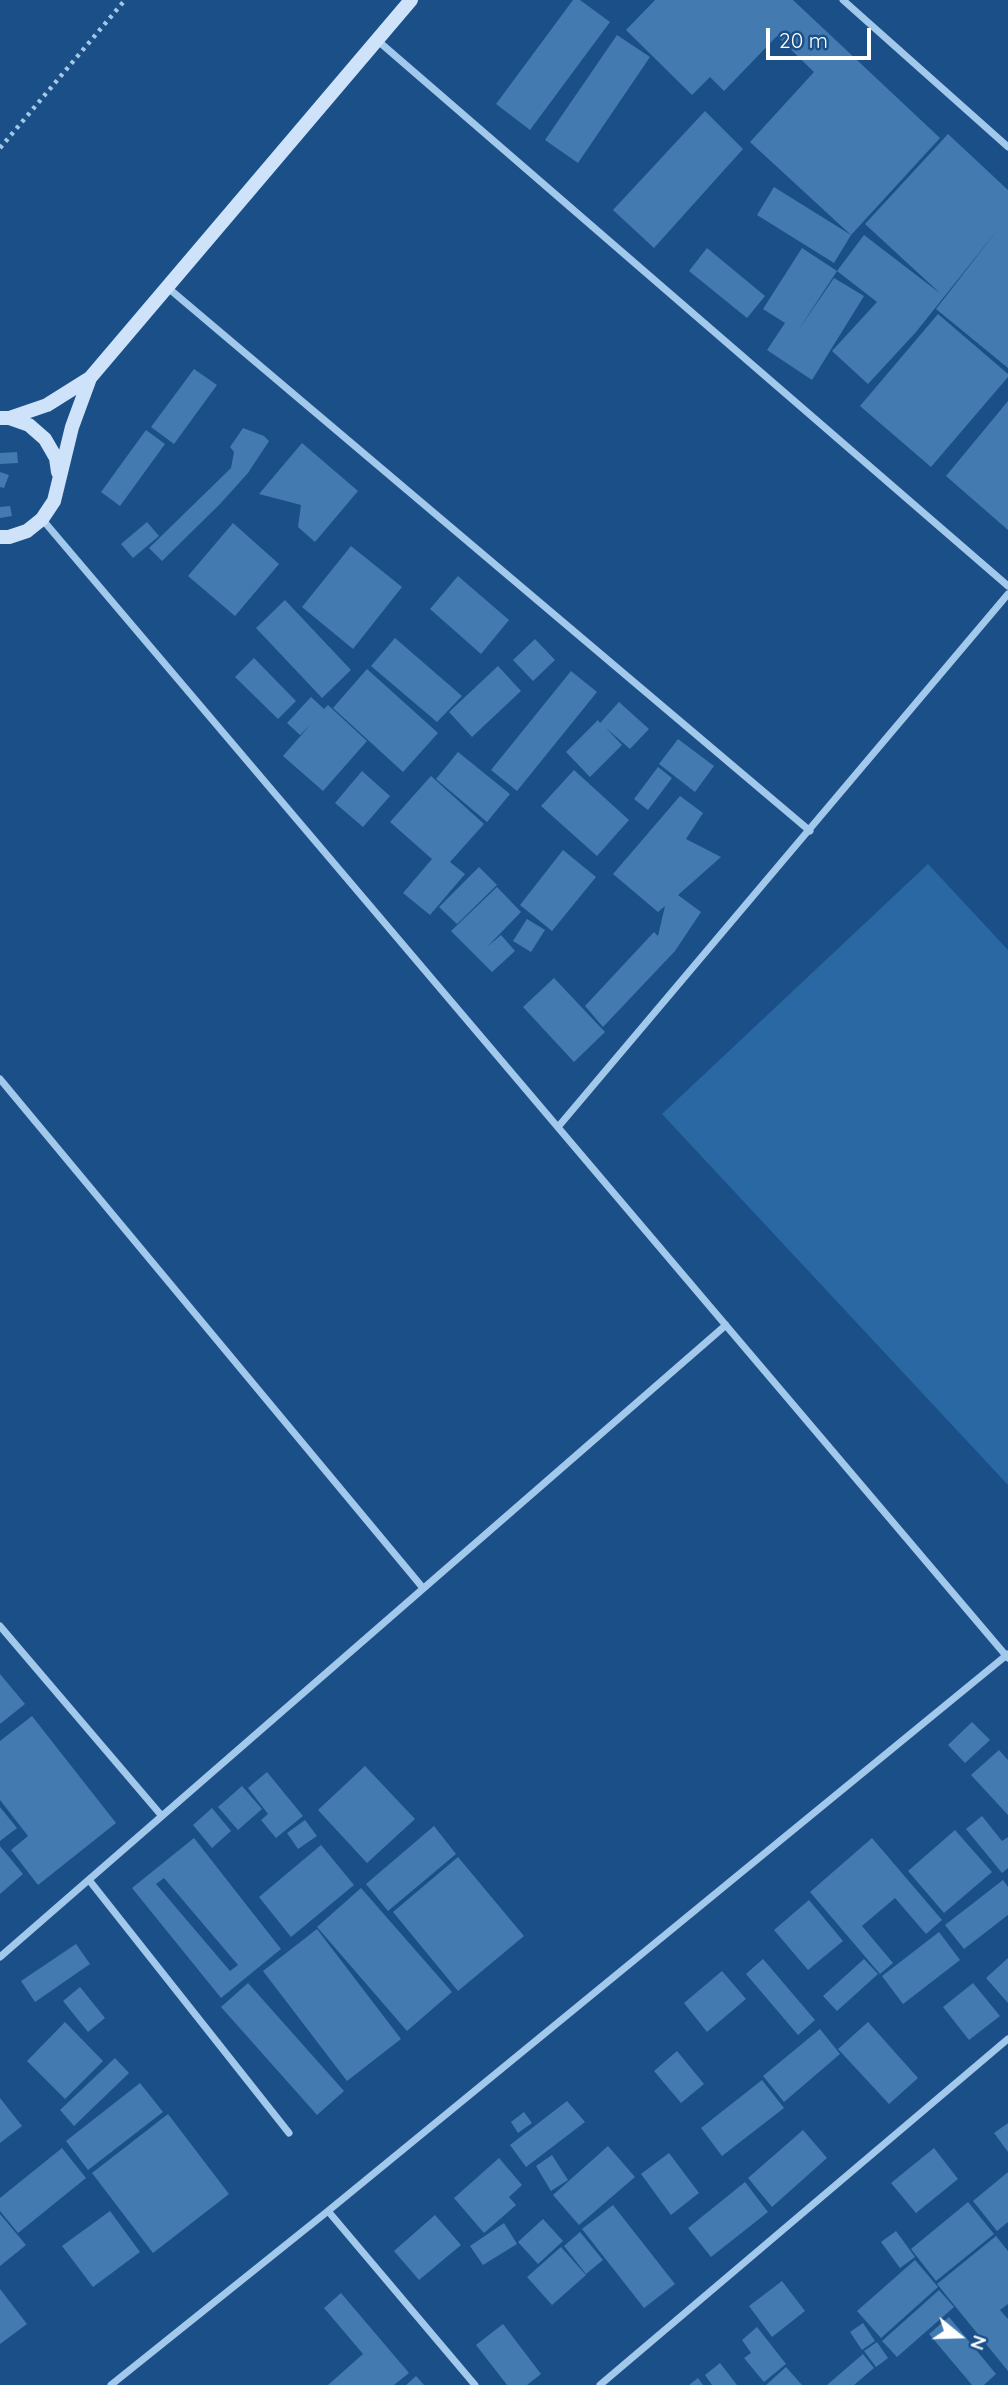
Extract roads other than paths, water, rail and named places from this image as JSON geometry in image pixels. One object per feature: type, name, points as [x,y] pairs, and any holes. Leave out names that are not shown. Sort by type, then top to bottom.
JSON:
[{"type":"street","points":[[4,418],[47,405],[90,378],[411,0]]},
{"type":"street","points":[[843,0],[1008,146]]},
{"type":"street","points":[[377,40],[1008,586]]},
{"type":"street","points":[[167,287],[810,831]]},
{"type":"street","points":[[0,537],[27,531],[42,519],[54,501],[72,427],[90,378]]},
{"type":"street","points":[[4,418],[29,425],[45,439],[56,458],[59,479],[54,501]]},
{"type":"street","points":[[42,519],[1007,1656],[111,2385]]},
{"type":"street","points":[[558,1127],[1008,594]]},
{"type":"street","points":[[0,1079],[423,1588]]},
{"type":"street","points":[[0,1957],[726,1325]]},
{"type":"street","points":[[0,1626],[161,1815]]},
{"type":"street","points":[[89,1880],[289,2133]]},
{"type":"street","points":[[600,2385],[1008,2039]]},
{"type":"street","points":[[328,2211],[475,2385]]}]
